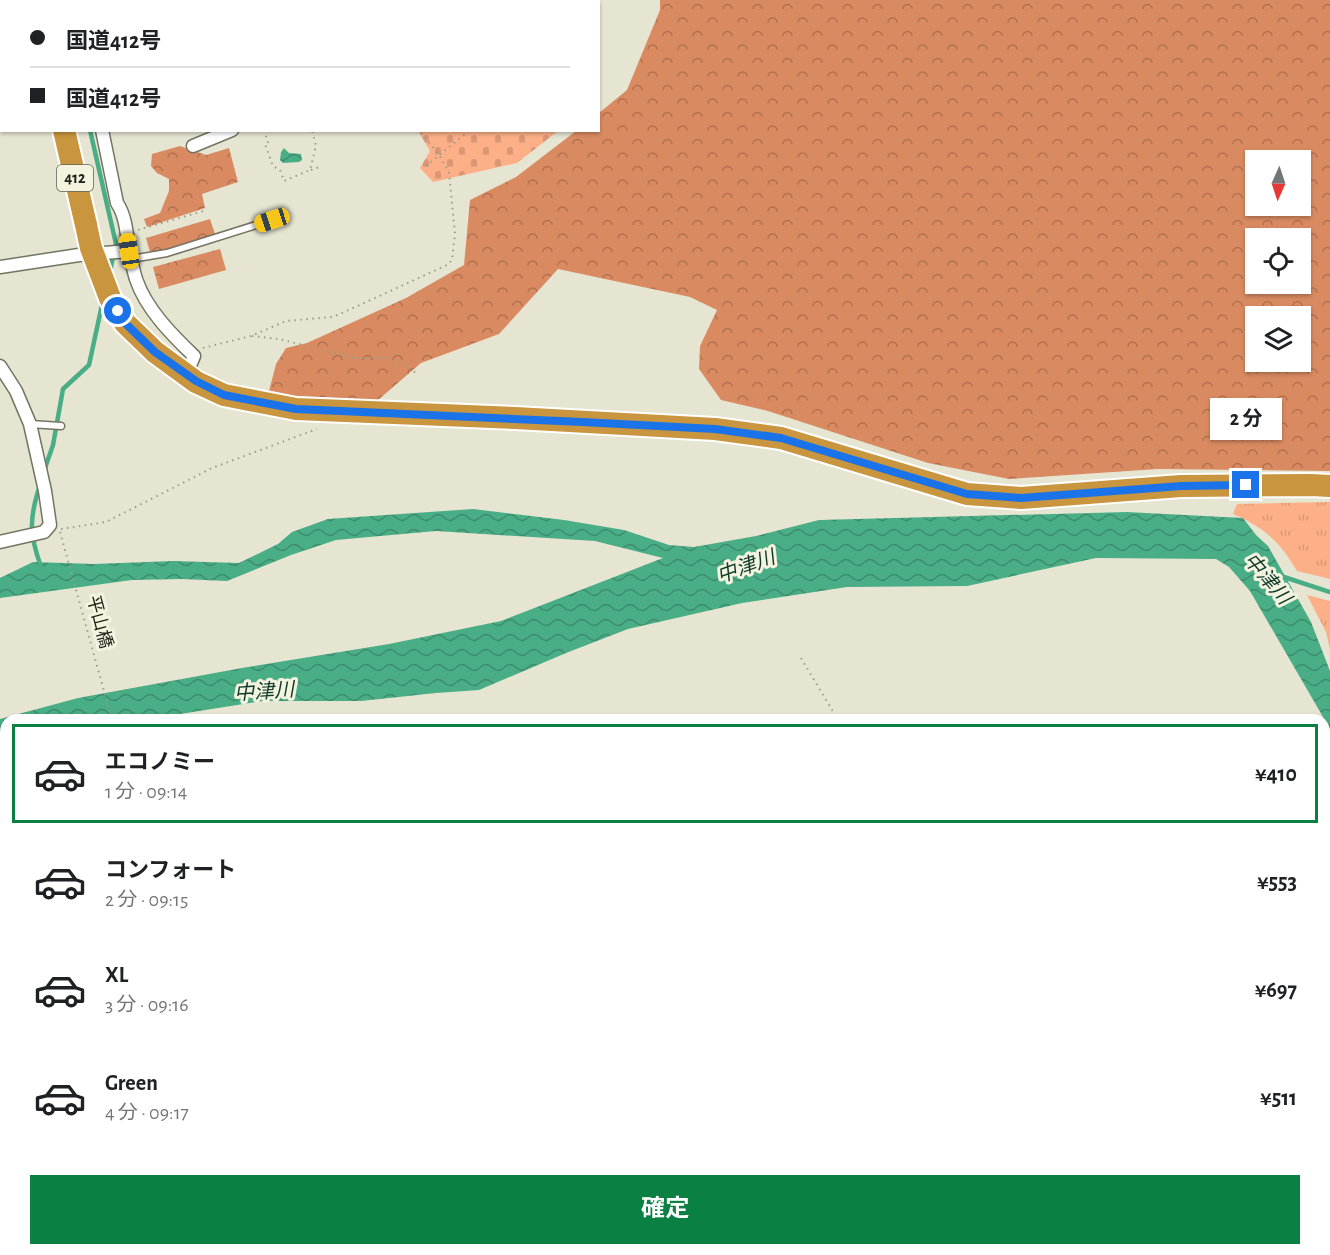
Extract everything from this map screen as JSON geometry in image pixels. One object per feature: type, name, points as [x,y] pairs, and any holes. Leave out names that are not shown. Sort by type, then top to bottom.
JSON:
[{"type":"highway","name":"412","points":[[64,132],[91,248],[110,298],[125,323],[155,352],[190,365],[224,395],[296,409],[703,429],[781,438],[967,494],[1021,498],[1181,486],[1330,486]]},
{"type":"street","points":[[102,132],[117,202],[127,233],[128,254],[137,281],[148,302],[178,340],[190,365]]},
{"type":"street","points":[[192,146],[227,132]]},
{"type":"street","points":[[0,267],[79,255],[128,254]]},
{"type":"street","points":[[0,366],[16,391],[30,424],[53,531],[0,542]]},
{"type":"lane","points":[[128,254],[167,253],[272,220]]},
{"type":"lane","points":[[30,424],[61,426]]},
{"type":"path","points":[[265,132],[268,142],[265,144],[273,166],[279,170],[284,181],[322,166]]},
{"type":"path","points":[[310,170],[316,146],[312,132]]},
{"type":"path","points":[[190,365],[204,347],[251,336],[286,321],[340,314],[447,265],[452,260],[455,234],[449,172],[421,132]]},
{"type":"path","points":[[426,166],[468,132]]},
{"type":"path","points":[[143,228],[207,210]]},
{"type":"path","points":[[251,336],[279,339],[355,358],[389,358],[416,373]]},
{"type":"path","points":[[53,531],[106,522],[212,468],[320,428],[325,423],[328,410]]},
{"type":"path","name":"平山橋","points":[[53,531],[110,714]]},
{"type":"path","points":[[801,658],[834,714]]},
{"type":"green space","points":[[660,0],[1330,0],[1330,471],[1158,469],[1009,479],[928,463],[768,411],[721,400],[699,369],[700,346],[717,310],[690,297],[558,269],[499,334],[421,363],[378,400],[268,395],[276,364],[286,348],[307,343],[406,298],[464,265],[470,200],[516,177],[575,132],[600,132],[600,112],[627,90],[660,10]]},
{"type":"green space","points":[[419,132],[557,132],[517,163],[433,182],[420,168],[430,151]]},
{"type":"green space","points":[[180,146],[206,155],[229,148],[238,182],[202,194],[205,208],[147,227],[144,219],[160,213],[169,191],[169,179],[157,173],[151,166],[152,154]]},
{"type":"green space","points":[[210,219],[217,240],[152,259],[146,238]]},
{"type":"green space","points":[[220,249],[226,270],[159,289],[153,267]]},
{"type":"green space","points":[[1330,502],[1330,579],[1297,571],[1284,551],[1270,536],[1233,514],[1237,504]]},
{"type":"green space","points":[[1307,595],[1330,601],[1330,650],[1326,632]]},
{"type":"water","points":[[284,148],[289,153],[301,154],[302,160],[283,163],[280,160]]},
{"type":"water","name":"中津川","points":[[473,509],[624,530],[669,545],[694,547],[756,536],[819,520],[1127,512],[1243,518],[1268,546],[1311,622],[1330,671],[1330,714],[1321,714],[1250,591],[1229,567],[1216,559],[1096,558],[967,586],[847,587],[742,603],[628,629],[479,690],[361,701],[263,701],[180,714],[19,714],[78,698],[389,644],[501,621],[663,558],[595,541],[436,531],[336,540],[291,555],[227,581],[132,580],[0,598],[0,578],[33,562],[239,563],[278,544],[292,532],[328,519]]},
{"type":"waterway","points":[[90,132],[116,244],[110,271]]},
{"type":"waterway","points":[[44,471],[53,445],[63,389],[89,365],[103,300]]},
{"type":"waterway","points":[[40,485],[32,526],[34,545],[41,567]]},
{"type":"waterway","name":"中津川","points":[[1281,576],[1330,592]]},
{"type":"route","points":[[118,311],[125,323],[155,352],[196,381],[224,395],[296,409],[715,429],[781,438],[967,494],[1021,498],[1181,486],[1246,485]]}]
